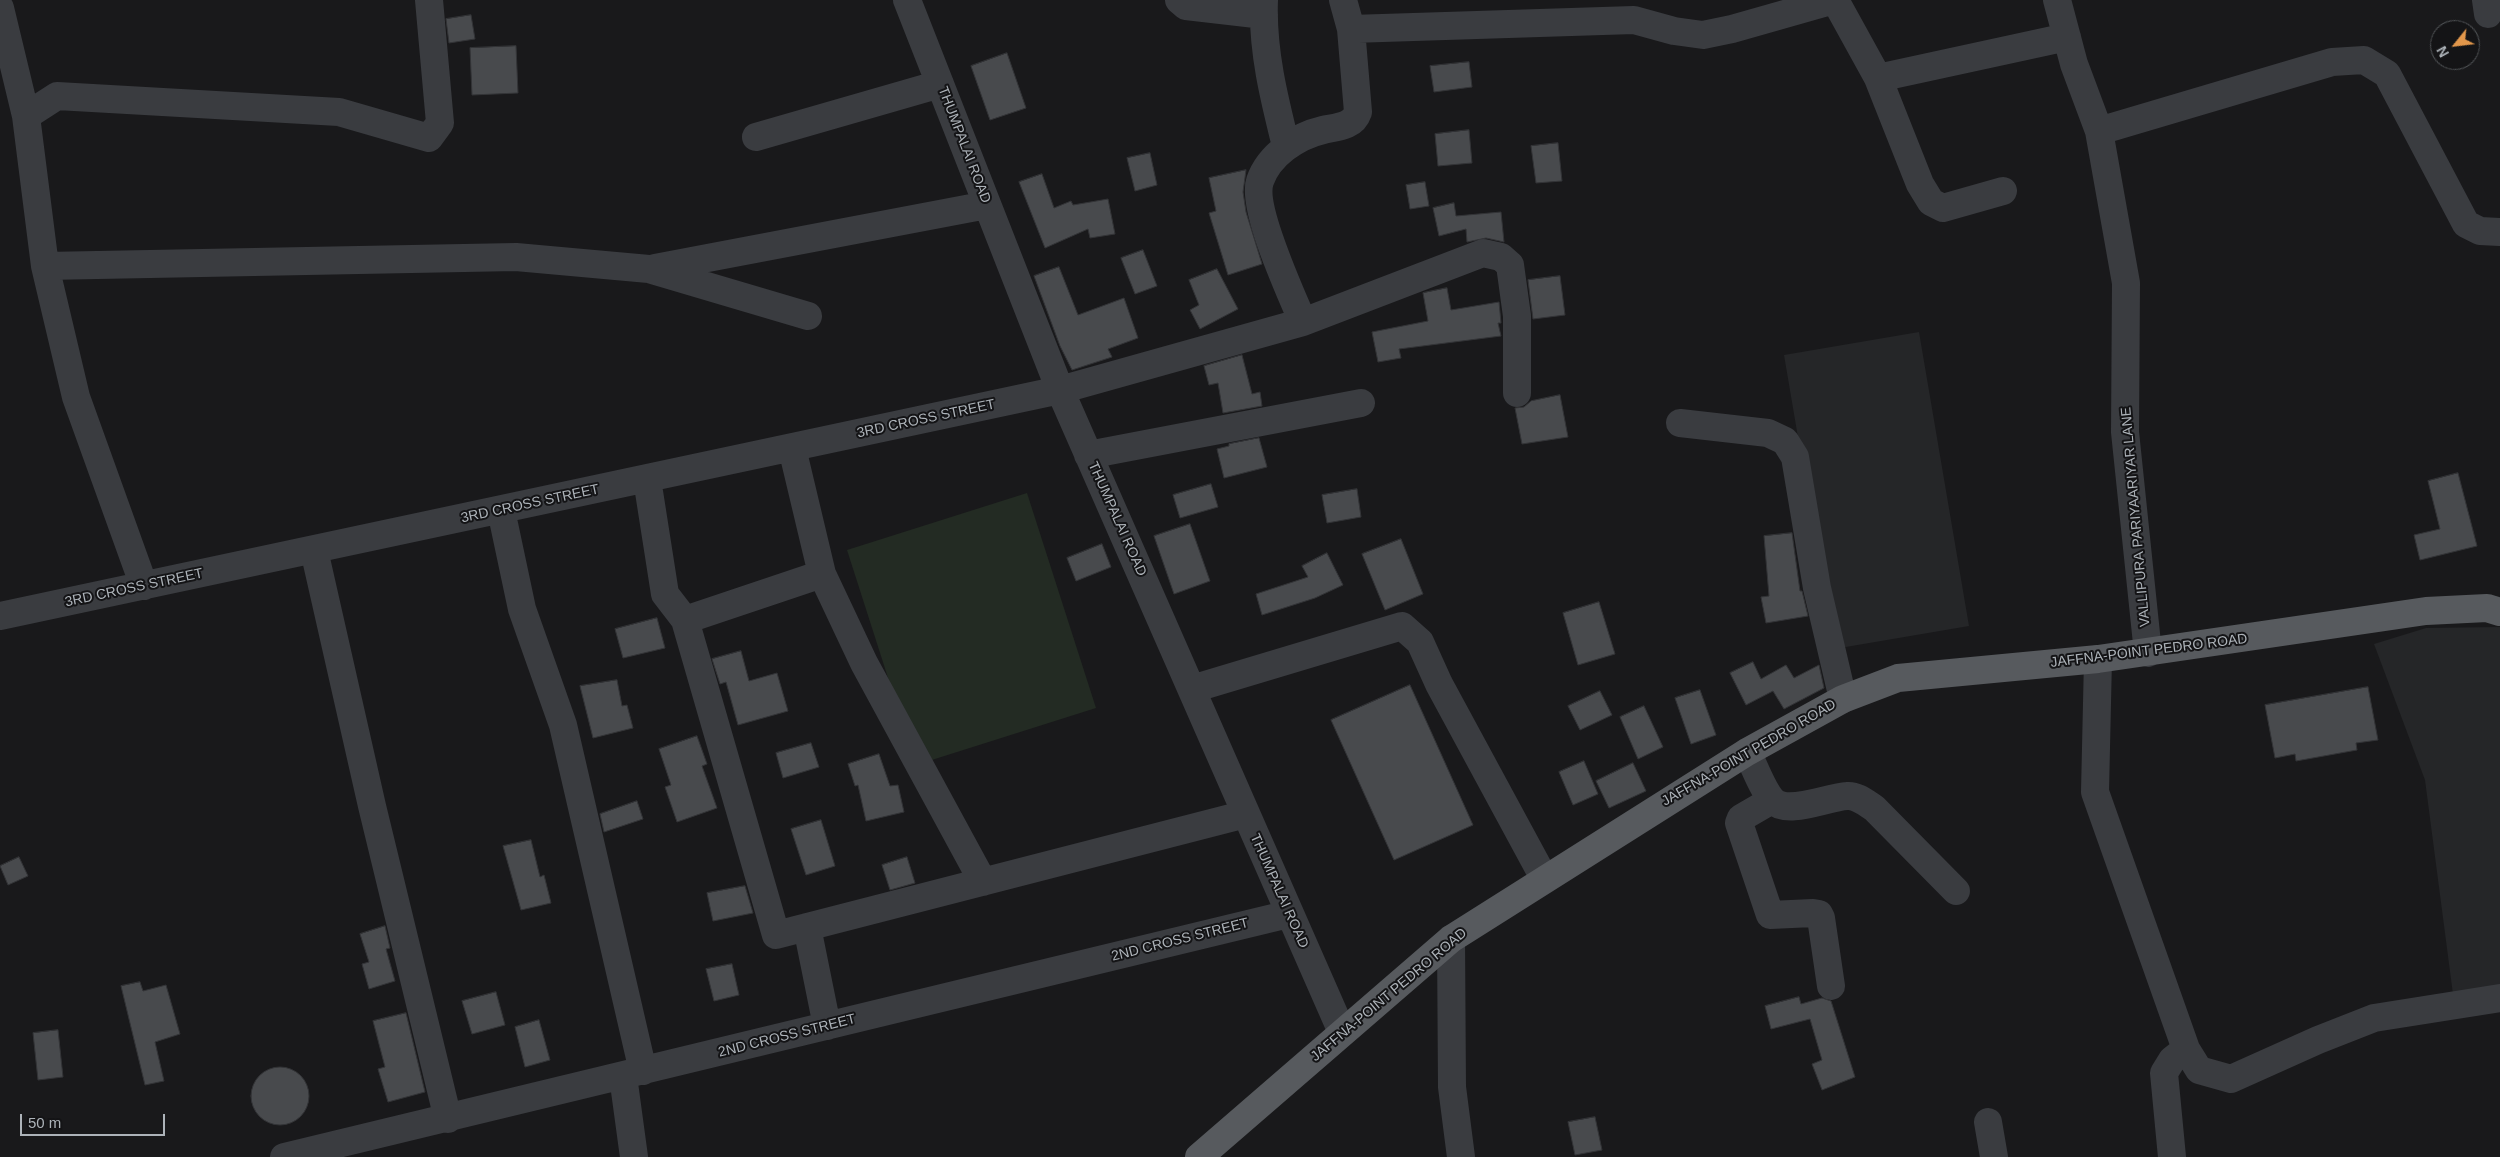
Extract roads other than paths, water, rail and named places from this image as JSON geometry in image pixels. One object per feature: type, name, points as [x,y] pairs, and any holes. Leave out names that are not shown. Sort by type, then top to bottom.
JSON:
[{"type":"main road","name":"JAFFNA-POINT PEDRO ROAD","points":[[1199,1157],[1451,938],[1747,752],[1843,699],[1898,678],[2148,653],[2426,611],[2496,606]]},
{"type":"street","points":[[26,116],[57,96],[338,112],[429,138],[440,123],[430,0]]},
{"type":"street","name":"THUMPALAI ROAD","points":[[908,0],[1060,390],[1342,1032]]},
{"type":"street","points":[[1179,0],[1186,6],[1264,8],[1270,80],[1286,146]]},
{"type":"street","points":[[1302,322],[1263,220],[1260,182],[1268,167],[1286,146],[1319,131],[1346,125],[1355,119],[1358,112],[1351,29],[1343,0]]},
{"type":"street","points":[[1351,29],[1634,20],[1674,31],[1703,35],[1732,29],[1834,0],[1878,78],[1920,184],[1931,202],[1943,208],[2003,191]]},
{"type":"street","name":"VALLIPURA PARIYAARIYAR LANE","points":[[2057,0],[2074,64],[2099,131],[2126,283],[2125,432],[2148,653]]},
{"type":"street","points":[[0,8],[26,116],[45,266],[76,396],[144,586]]},
{"type":"street","points":[[1878,78],[2067,37]]},
{"type":"street","points":[[2099,131],[2332,62],[2364,60],[2387,74],[2466,224],[2480,231],[2500,232]]},
{"type":"street","points":[[756,137],[940,84]]},
{"type":"street","points":[[649,269],[987,205]]},
{"type":"street","name":"3RD CROSS STREET","points":[[0,616],[1060,390],[1302,322],[1483,253],[1501,257],[1510,265],[1518,316],[1517,394]]},
{"type":"street","points":[[45,266],[516,257],[649,269],[808,316]]},
{"type":"street","points":[[1088,455],[1361,403]]},
{"type":"street","points":[[1680,423],[1768,433],[1785,441],[1795,457],[1817,588],[1843,699]]},
{"type":"street","points":[[792,448],[822,574],[864,663],[983,882]]},
{"type":"street","points":[[647,479],[665,594],[685,620],[776,935],[1246,814]]},
{"type":"street","points":[[501,510],[522,609],[563,725],[633,1073],[634,1157]]},
{"type":"street","points":[[314,550],[372,806],[448,1118]]},
{"type":"street","points":[[685,620],[822,574]]},
{"type":"street","points":[[1192,689],[1402,626],[1420,642],[1439,684],[1544,878]]},
{"type":"street","points":[[2098,659],[2095,792],[2186,1050],[2199,1070],[2231,1080],[2318,1040],[2374,1018],[2500,998]]},
{"type":"street","points":[[1747,752],[1772,800],[1780,805],[1793,807],[1848,796],[1862,800],[1874,808],[1905,842],[1956,890]]},
{"type":"street","points":[[1772,800],[1741,818],[1739,823],[1770,916],[1819,914],[1832,986]]},
{"type":"street","name":"2ND CROSS STREET","points":[[284,1157],[1289,914]]},
{"type":"street","points":[[807,927],[827,1026]]},
{"type":"street","points":[[1451,938],[1452,1087],[1461,1157]]},
{"type":"street","points":[[2172,1157],[2164,1073],[2172,1060],[2186,1050]]},
{"type":"street","points":[[1988,1122],[1994,1157]]}]
